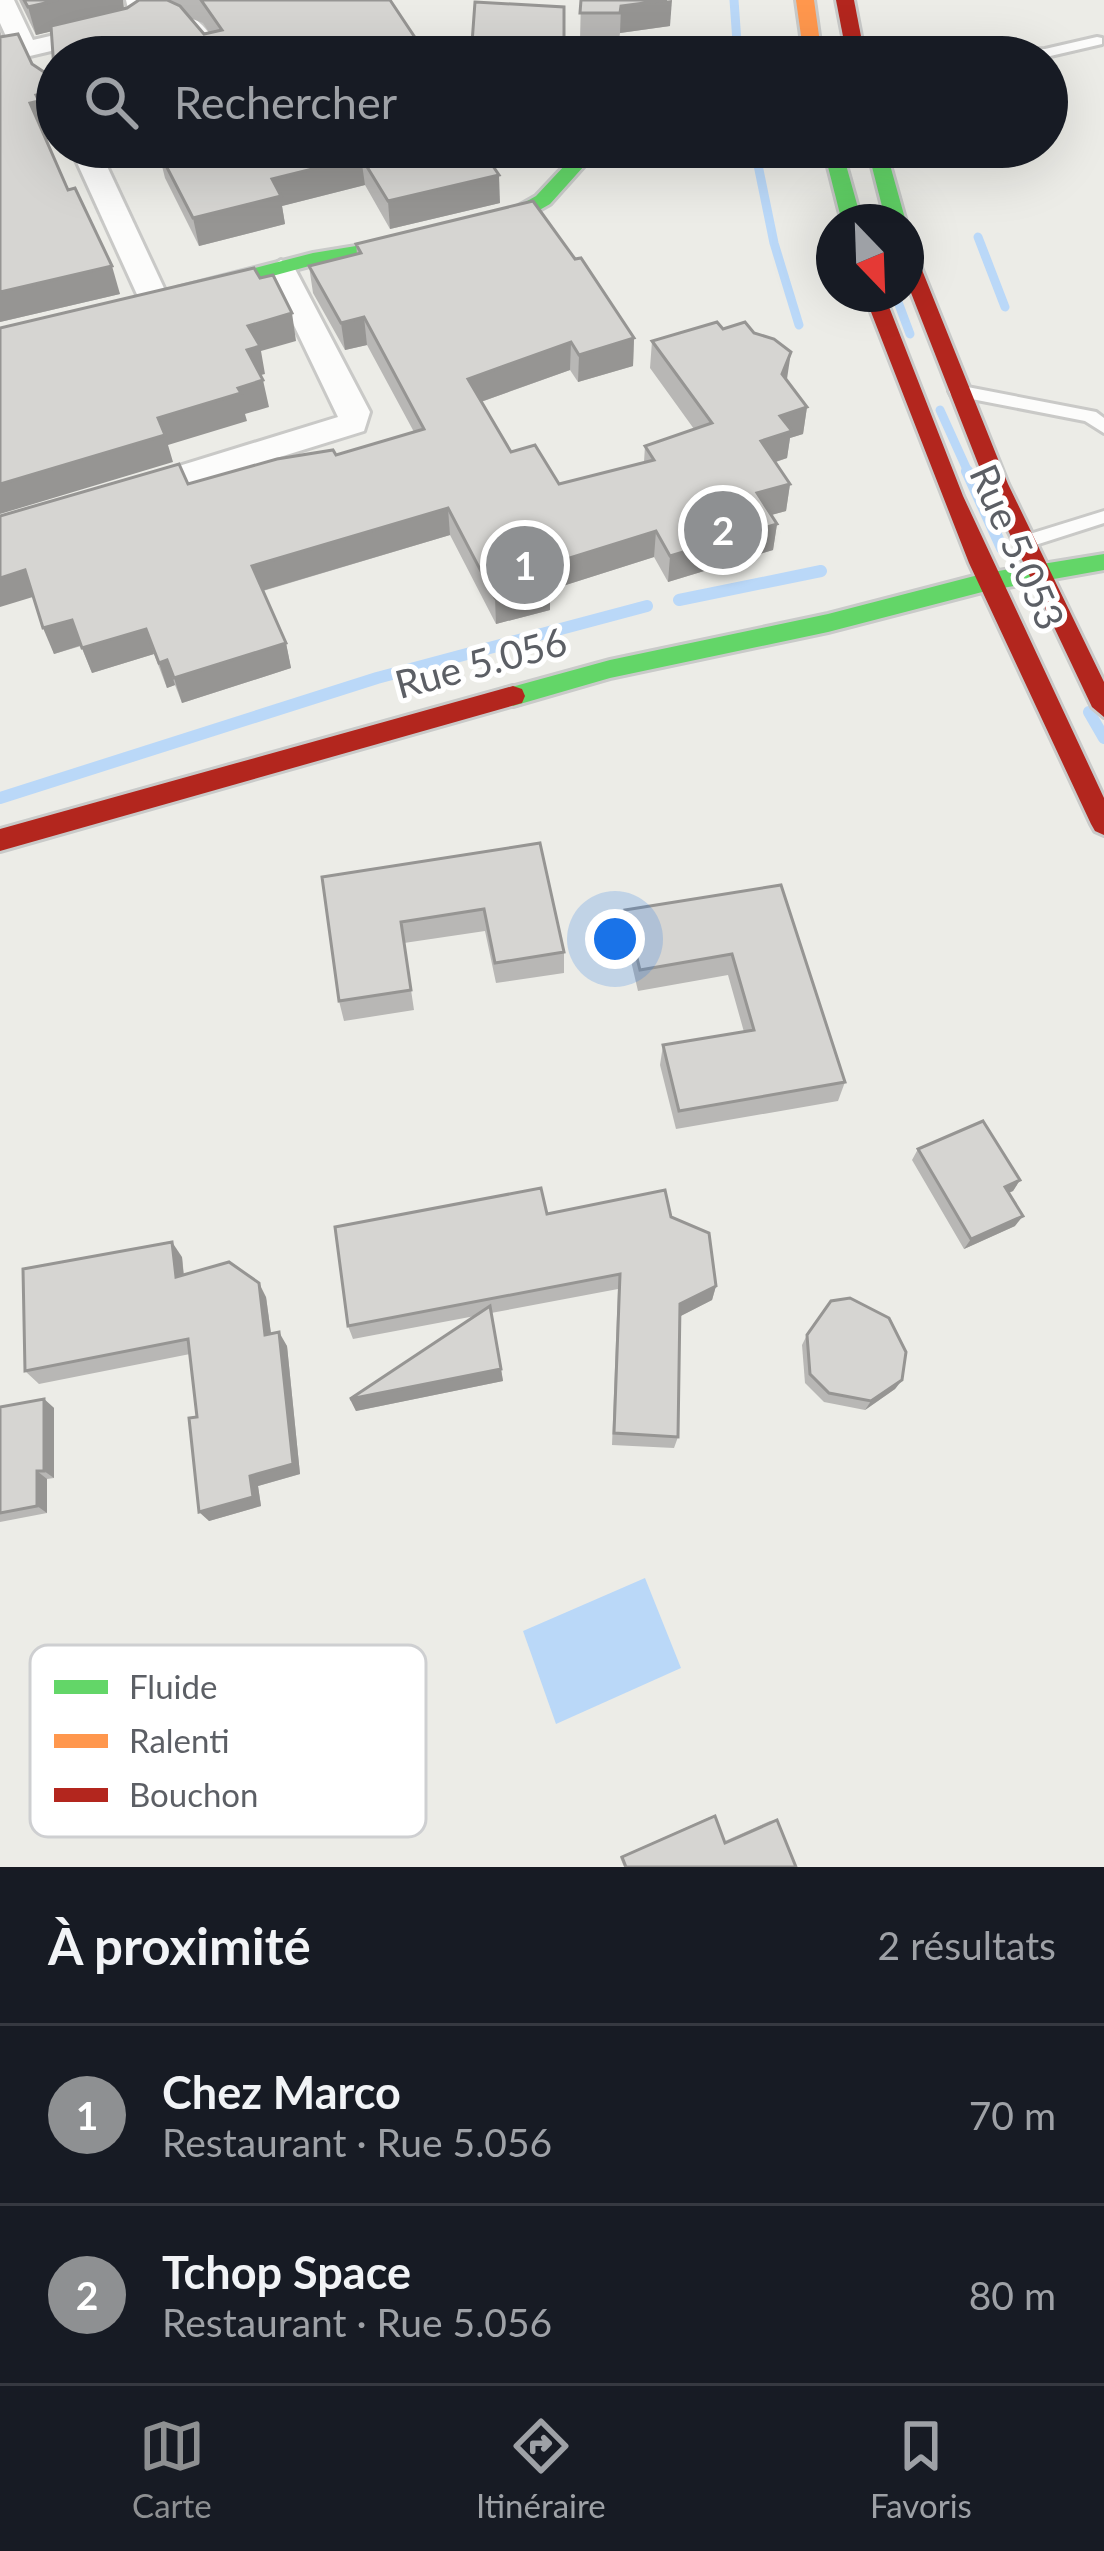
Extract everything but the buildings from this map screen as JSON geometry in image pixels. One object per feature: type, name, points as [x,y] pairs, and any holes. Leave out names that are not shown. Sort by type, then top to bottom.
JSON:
[{"type":"main road","points":[[805,0],[810,36]]},
{"type":"main road","points":[[845,0],[852,36]]},
{"type":"main road","points":[[144,304],[527,213],[546,200],[570,168]]},
{"type":"main road","points":[[838,168],[847,204]]},
{"type":"main road","points":[[881,168],[891,204]]},
{"type":"main road","name":"Rue 5.053","points":[[924,303],[1036,573],[1104,707]]},
{"type":"main road","name":"Rue 5.053","points":[[880,312],[986,582],[1104,824]]},
{"type":"main road","name":"Rue 5.056","points":[[0,840],[610,669],[986,582],[1104,562]]},
{"type":"street","points":[[2,0],[27,55]]},
{"type":"street","points":[[92,36],[142,16],[141,5]]},
{"type":"street","points":[[92,168],[144,304]]},
{"type":"street","points":[[114,497],[353,423],[354,412],[281,269]]},
{"type":"lane","points":[[141,5],[188,17],[206,36]]},
{"type":"lane","points":[[1068,47],[1097,41]]},
{"type":"lane","points":[[957,391],[1090,416],[1104,427]]},
{"type":"lane","points":[[1023,543],[1104,517]]},
{"type":"water","points":[[645,1578],[681,1668],[556,1724],[523,1631]]},
{"type":"waterway","points":[[734,0],[737,36]]},
{"type":"waterway","points":[[759,168],[774,243],[799,325]]},
{"type":"waterway","points":[[978,237],[1005,307]]},
{"type":"waterway","points":[[902,312],[910,334]]},
{"type":"waterway","points":[[940,410],[969,474]]},
{"type":"waterway","points":[[967,471],[1002,548]]},
{"type":"waterway","points":[[679,600],[821,571]]},
{"type":"waterway","points":[[0,798],[377,678],[647,606]]},
{"type":"waterway","points":[[1089,712],[1104,738]]},
{"type":"traffic: fast","points":[[184,293],[313,259],[443,238],[508,220],[543,200],[573,168]]},
{"type":"traffic: fast","points":[[838,168],[847,204]]},
{"type":"traffic: fast","points":[[882,168],[891,204]]},
{"type":"traffic: fast","points":[[513,696],[986,582],[1104,562]]},
{"type":"traffic: slow","points":[[805,0],[810,36]]},
{"type":"traffic: jam","points":[[845,0],[852,36]]},
{"type":"traffic: jam","points":[[924,300],[997,484],[1104,707]]},
{"type":"traffic: jam","points":[[881,312],[980,563],[1104,824]]},
{"type":"traffic: jam","points":[[0,840],[513,696]]},
{"type":"place","name":"Tchop Space","points":[[723,530]]},
{"type":"place","name":"Chez Marco","points":[[525,565]]}]
